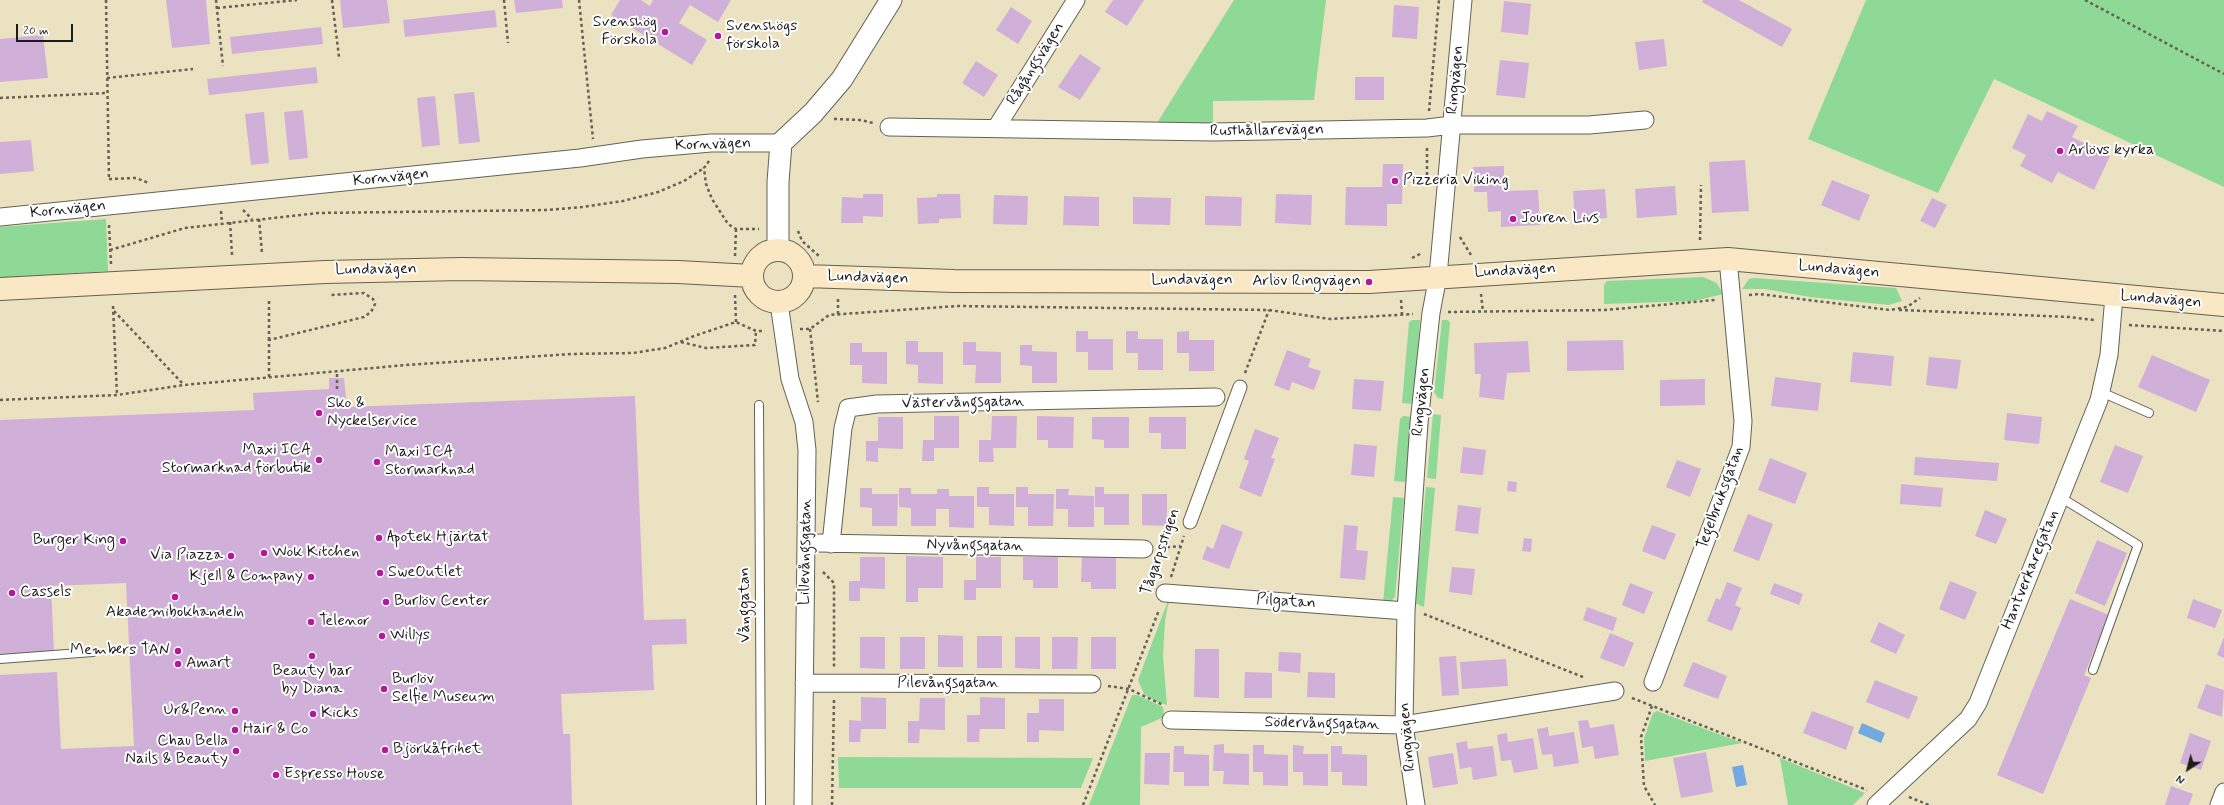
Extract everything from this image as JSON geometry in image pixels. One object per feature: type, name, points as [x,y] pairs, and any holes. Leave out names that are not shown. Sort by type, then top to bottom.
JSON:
[{"type":"main road","name":"Lundavägen","points":[[778,249],[791,253],[797,257],[804,269],[805,276],[804,284],[794,298],[779,303]]},
{"type":"main road","points":[[778,249],[765,253],[759,258],[752,269],[752,276],[753,284],[760,295],[771,302],[779,303]]},
{"type":"main road","name":"Lundavägen","points":[[805,276],[954,280],[1369,282],[1438,276],[1728,259],[2224,305]]},
{"type":"main road","name":"Lundavägen","points":[[0,289],[325,272],[452,269],[678,272],[752,276]]},
{"type":"street","points":[[778,249],[778,182],[782,143],[813,113],[842,80],[891,0]]},
{"type":"street","name":"Rågångsvägen","points":[[996,128],[1076,0]]},
{"type":"street","name":"Ringvägen","points":[[1416,805],[1404,725],[1406,611],[1419,423],[1431,313],[1438,276],[1463,0]]},
{"type":"street","name":"Rusthållarevägen","points":[[889,127],[1213,132],[1427,128],[1452,126],[1589,125],[1645,120]]},
{"type":"street","name":"Kornvägen","points":[[0,217],[642,149],[711,143],[782,143]]},
{"type":"street","name":"Tegelbruksgatan","points":[[1653,682],[1741,447],[1743,421],[1728,259]]},
{"type":"street","name":"Hantverkaregatan","points":[[1876,805],[1968,719],[1978,703],[2101,392],[2109,355],[2114,296]]},
{"type":"street","name":"Lillevångsgatan","points":[[779,303],[790,379],[804,422],[819,543],[804,683],[803,805]]},
{"type":"street","name":"Tågarpsstigen","points":[[1190,522],[1240,387]]},
{"type":"street","name":"Västervångsgatan","points":[[819,543],[848,408],[877,404],[1216,397]]},
{"type":"street","name":"Nyvångsgatan","points":[[819,543],[1144,549]]},
{"type":"street","name":"Pilgatan","points":[[1165,593],[1406,611]]},
{"type":"street","name":"Pilevångsgatan","points":[[804,683],[1092,684]]},
{"type":"street","name":"Södervångsgatan","points":[[1171,720],[1404,725],[1615,691]]},
{"type":"street","points":[[2219,805],[2224,792]]},
{"type":"lane","points":[[2101,392],[2149,413]]},
{"type":"lane","name":"Vånggatan","points":[[759,405],[761,805]]},
{"type":"lane","points":[[2060,497],[2138,545],[2094,670]]},
{"type":"lane","points":[[0,659],[93,652]]},
{"type":"path","points":[[106,0],[109,180],[136,178]]},
{"type":"path","points":[[216,0],[223,66]]},
{"type":"path","points":[[217,8],[297,0]]},
{"type":"path","points":[[332,0],[339,57]]},
{"type":"path","points":[[504,0],[508,43]]},
{"type":"path","points":[[579,0],[595,155]]},
{"type":"path","points":[[2086,0],[2224,74]]},
{"type":"path","points":[[107,78],[193,69]]},
{"type":"path","points":[[0,98],[107,93]]},
{"type":"path","points":[[834,119],[861,120],[889,127]]},
{"type":"path","points":[[110,250],[185,228],[318,213],[548,210],[582,208],[623,201],[658,192],[684,181],[704,168],[712,158]]},
{"type":"path","points":[[704,168],[706,184],[712,199],[728,224],[736,228]]},
{"type":"path","points":[[1700,261],[1701,185]]},
{"type":"path","points":[[221,216],[222,223]]},
{"type":"path","points":[[259,219],[262,253]]},
{"type":"path","points":[[230,222],[232,255]]},
{"type":"path","points":[[109,225],[111,264]]},
{"type":"path","points":[[269,340],[364,317],[371,312],[375,304],[373,299],[364,293],[330,295]]},
{"type":"path","points":[[0,400],[117,395],[184,385],[337,371],[571,354],[633,353],[666,348],[736,322],[756,331],[810,329],[829,315],[957,306],[1269,310],[1330,319],[1431,313],[1605,310],[1709,302],[1732,296],[1759,294],[1890,310],[2069,317],[2224,331]]},
{"type":"path","points":[[1896,310],[1908,307],[1925,296]]},
{"type":"path","points":[[269,301],[269,377]]},
{"type":"path","points":[[113,306],[117,395]]},
{"type":"path","points":[[1240,387],[1269,310]]},
{"type":"path","points":[[114,311],[184,385]]},
{"type":"path","points":[[810,329],[818,407]]},
{"type":"path","points":[[680,342],[706,348],[755,345],[756,331]]},
{"type":"path","points":[[337,371],[337,389]]},
{"type":"path","name":"Tågarpsstigen","points":[[1083,805],[1129,689],[1190,522]]},
{"type":"path","points":[[819,543],[819,567],[834,584],[832,805]]},
{"type":"path","points":[[1406,611],[1430,614],[1586,678]]},
{"type":"path","points":[[1092,684],[1129,689],[1168,708],[1171,720]]},
{"type":"path","points":[[1615,691],[1864,789],[1904,795],[1930,805]]},
{"type":"path","points":[[1652,706],[1641,737],[1644,786],[1654,805]]},
{"type":"green space","points":[[1234,0],[1326,0],[1314,100],[1213,101],[1213,132],[1152,131]]},
{"type":"green space","points":[[1866,0],[2224,0],[2224,187],[1994,79],[1938,193],[1808,139]]},
{"type":"green space","points":[[106,219],[108,271],[0,278],[0,227]]},
{"type":"green space","points":[[1703,277],[1717,283],[1723,294],[1694,301],[1604,304],[1604,285],[1607,281]]},
{"type":"green space","points":[[1754,278],[1896,288],[1902,301],[1889,305],[1810,297],[1765,289],[1742,289],[1749,279]]},
{"type":"green space","points":[[1412,320],[1420,320],[1414,399],[1411,404],[1402,403],[1409,322]]},
{"type":"green space","points":[[1442,320],[1448,320],[1450,323],[1443,399],[1438,398],[1434,392]]},
{"type":"green space","points":[[1433,414],[1441,415],[1436,479],[1427,478]]},
{"type":"green space","points":[[1403,416],[1412,417],[1406,482],[1394,481],[1400,419]]},
{"type":"green space","points":[[1426,487],[1435,488],[1424,607],[1415,603]]},
{"type":"green space","points":[[1393,497],[1404,498],[1395,597],[1390,602],[1383,603]]},
{"type":"green space","points":[[1169,598],[1172,600],[1168,605],[1165,621],[1163,656],[1167,705],[1155,701],[1144,694],[1138,680]]},
{"type":"green space","points":[[1132,695],[1137,695],[1163,707],[1164,717],[1141,727],[1140,805],[1089,805]]},
{"type":"green space","points":[[1657,711],[1742,743],[1645,761],[1644,738],[1653,713]]},
{"type":"green space","points":[[838,757],[1093,758],[1081,788],[839,788]]},
{"type":"green space","points":[[1780,758],[1865,793],[1853,805],[1788,805]]},
{"type":"water","points":[[1862,723],[1885,733],[1881,743],[1858,733]]},
{"type":"water","points":[[1743,765],[1747,785],[1736,787],[1732,767]]},
{"type":"building","points":[[166,0],[206,0],[210,44],[172,48]]},
{"type":"building","points":[[340,0],[387,0],[390,23],[343,28]]},
{"type":"building","points":[[514,0],[562,0],[563,8],[516,13]]},
{"type":"building","name":"Svenshög Förskola","points":[[620,0],[641,0],[650,6],[653,0],[731,0],[718,22],[690,5],[679,23],[707,40],[692,65],[611,15]]},
{"type":"building","points":[[1113,0],[1144,0],[1127,26],[1105,12]]},
{"type":"building","points":[[1703,0],[1739,0],[1792,29],[1782,47],[1702,2]]},
{"type":"building","points":[[1504,1],[1531,4],[1528,35],[1501,32]]},
{"type":"building","points":[[1394,5],[1419,7],[1417,39],[1392,37]]},
{"type":"building","points":[[1011,7],[1032,21],[1018,44],[996,30]]},
{"type":"building","points":[[495,10],[497,27],[405,37],[403,20]]},
{"type":"building","points":[[321,27],[323,44],[232,54],[230,37]]},
{"type":"building","points":[[43,35],[48,78],[0,82],[0,39]]},
{"type":"building","points":[[1664,39],[1667,66],[1639,70],[1635,42]]},
{"type":"building","points":[[1080,54],[1101,68],[1080,100],[1058,87]]},
{"type":"building","points":[[1500,60],[1529,63],[1525,98],[1496,95]]},
{"type":"building","points":[[976,61],[998,75],[984,97],[962,83]]},
{"type":"building","points":[[316,67],[318,83],[209,95],[207,79]]},
{"type":"building","points":[[1355,77],[1384,77],[1384,100],[1355,100]]},
{"type":"building","points":[[474,92],[480,142],[459,144],[454,94]]},
{"type":"building","points":[[435,96],[440,145],[422,147],[417,98]]},
{"type":"building","points":[[303,110],[308,158],[289,160],[284,112]]},
{"type":"building","name":"Arlövs kyrka","points":[[2047,111],[2078,126],[2072,137],[2110,156],[2094,190],[2058,172],[2052,183],[2020,166],[2026,155],[2012,148],[2028,114],[2042,121]]},
{"type":"building","points":[[264,112],[269,163],[251,165],[245,114]]},
{"type":"building","points":[[31,140],[34,171],[0,174],[0,142]]},
{"type":"building","points":[[1745,160],[1749,211],[1712,213],[1709,162]]},
{"type":"building","points":[[1383,164],[1403,164],[1402,204],[1387,204],[1387,226],[1345,225],[1346,187],[1382,187]]},
{"type":"building","points":[[1504,166],[1504,191],[1538,190],[1540,225],[1501,227],[1501,211],[1488,212],[1487,192],[1474,192],[1473,167]]},
{"type":"building","points":[[1832,180],[1870,195],[1859,221],[1821,205]]},
{"type":"building","points":[[1675,186],[1677,215],[1637,218],[1635,189]]},
{"type":"building","points":[[1605,189],[1607,218],[1575,220],[1573,191]]},
{"type":"building","points":[[863,194],[883,194],[883,217],[863,216],[863,223],[841,223],[842,197],[863,198]]},
{"type":"building","points":[[937,194],[960,194],[961,218],[939,219],[939,223],[918,224],[917,198],[937,197]]},
{"type":"building","points":[[1276,194],[1312,195],[1311,225],[1275,223]]},
{"type":"building","points":[[994,195],[1028,196],[1027,225],[993,224]]},
{"type":"building","points":[[1064,196],[1099,197],[1099,226],[1063,225]]},
{"type":"building","points":[[1205,196],[1242,197],[1241,226],[1205,225]]},
{"type":"building","points":[[1133,197],[1171,198],[1170,225],[1133,224]]},
{"type":"building","points":[[1932,198],[1947,205],[1935,228],[1920,221]]},
{"type":"building","points":[[1076,331],[1088,331],[1088,339],[1113,339],[1113,370],[1088,370],[1088,352],[1076,352]]},
{"type":"building","points":[[1126,331],[1138,331],[1138,339],[1163,339],[1163,370],[1138,370],[1138,353],[1126,353]]},
{"type":"building","points":[[1189,331],[1189,340],[1214,340],[1214,371],[1189,371],[1189,353],[1177,353],[1177,332]]},
{"type":"building","points":[[1623,340],[1624,370],[1567,371],[1567,341]]},
{"type":"building","points":[[906,341],[918,341],[918,352],[943,352],[943,384],[918,383],[918,365],[906,364]]},
{"type":"building","points":[[1528,341],[1530,372],[1507,373],[1504,400],[1479,397],[1481,374],[1475,374],[1474,343]]},
{"type":"building","points":[[963,342],[976,342],[976,351],[1001,352],[1001,383],[975,383],[976,365],[963,365]]},
{"type":"building","points":[[850,343],[862,343],[862,352],[887,352],[887,384],[862,383],[862,365],[850,365]]},
{"type":"building","points":[[1020,345],[1032,345],[1032,351],[1057,352],[1057,383],[1032,383],[1032,366],[1020,365]]},
{"type":"building","points":[[1287,350],[1311,359],[1308,367],[1321,371],[1314,390],[1292,382],[1289,391],[1274,385]]},
{"type":"building","points":[[1853,352],[1894,356],[1891,386],[1850,382]]},
{"type":"building","points":[[2152,355],[2210,380],[2196,412],[2138,387]]},
{"type":"building","points":[[1929,357],[1961,360],[1957,389],[1926,385]]},
{"type":"building","points":[[1775,377],[1821,383],[1818,411],[1771,406]]},
{"type":"building","name":"Burlöv Center","points":[[329,378],[344,378],[347,407],[635,396],[644,620],[686,619],[687,644],[652,645],[654,690],[561,694],[563,734],[570,734],[572,805],[0,805],[0,675],[57,672],[61,749],[134,746],[126,583],[51,586],[54,652],[0,654],[0,420],[254,410],[253,393],[329,389]]},
{"type":"building","points":[[1354,379],[1384,381],[1381,411],[1352,409]]},
{"type":"building","points":[[1705,379],[1705,405],[1660,406],[1660,380]]},
{"type":"building","points":[[2007,413],[2042,417],[2039,444],[2004,440]]},
{"type":"building","points":[[934,416],[959,416],[959,448],[934,448],[934,461],[922,461],[923,440],[934,440]]},
{"type":"building","points":[[992,416],[1017,416],[1016,448],[993,448],[994,462],[979,462],[979,440],[991,440]]},
{"type":"building","points":[[1037,416],[1074,417],[1073,448],[1048,448],[1048,440],[1037,440]]},
{"type":"building","points":[[878,417],[903,417],[903,449],[878,448],[878,462],[866,461],[866,441],[878,441]]},
{"type":"building","points":[[1092,417],[1129,417],[1129,448],[1104,448],[1104,440],[1092,439]]},
{"type":"building","points":[[1149,417],[1186,417],[1186,449],[1161,449],[1161,433],[1149,433]]},
{"type":"building","points":[[1255,429],[1279,438],[1271,458],[1275,459],[1261,497],[1239,488],[1249,461],[1244,459]]},
{"type":"building","points":[[1354,444],[1377,446],[1374,477],[1351,475]]},
{"type":"building","points":[[2115,445],[2143,456],[2128,493],[2100,482]]},
{"type":"building","points":[[1463,447],[1486,450],[1483,475],[1460,473]]},
{"type":"building","points":[[1915,457],[1999,463],[1997,481],[1914,475]]},
{"type":"building","points":[[1770,458],[1807,473],[1795,504],[1758,490]]},
{"type":"building","points":[[1677,460],[1701,469],[1690,497],[1666,487]]},
{"type":"building","points":[[1508,481],[1517,482],[1516,492],[1507,491]]},
{"type":"building","points":[[1901,484],[1943,488],[1941,507],[1900,504]]},
{"type":"building","points":[[977,487],[989,487],[989,494],[1014,494],[1014,526],[989,525],[989,507],[977,507]]},
{"type":"building","points":[[1016,487],[1028,487],[1028,494],[1054,494],[1053,526],[1028,526],[1028,507],[1016,507]]},
{"type":"building","points":[[1095,487],[1104,487],[1104,494],[1129,494],[1129,525],[1104,525],[1104,507],[1095,507]]},
{"type":"building","points":[[860,488],[872,488],[872,494],[898,494],[897,526],[872,526],[872,508],[860,507]]},
{"type":"building","points":[[899,488],[911,488],[911,494],[937,494],[937,489],[949,489],[949,496],[974,496],[974,528],[949,527],[949,509],[936,509],[936,526],[911,526],[911,508],[899,507]]},
{"type":"building","points":[[1056,489],[1069,489],[1068,495],[1094,496],[1094,527],[1068,527],[1068,509],[1056,509]]},
{"type":"building","points":[[1142,494],[1167,494],[1167,526],[1142,525]]},
{"type":"building","points":[[1458,505],[1481,508],[1478,534],[1455,531]]},
{"type":"building","points":[[1985,510],[2007,519],[1996,544],[1975,536]]},
{"type":"building","points":[[1748,514],[1773,524],[1759,561],[1733,551]]},
{"type":"building","points":[[1222,524],[1243,532],[1229,569],[1202,559],[1207,546],[1213,549]]},
{"type":"building","points":[[1344,525],[1358,526],[1356,550],[1368,551],[1365,580],[1340,578]]},
{"type":"building","points":[[1652,525],[1676,534],[1665,560],[1642,551]]},
{"type":"building","points":[[1524,538],[1532,539],[1531,552],[1522,551]]},
{"type":"building","points":[[2097,540],[2127,553],[2105,606],[2075,593]]},
{"type":"building","points":[[906,556],[943,557],[943,588],[918,588],[918,602],[906,602]]},
{"type":"building","points":[[860,557],[885,557],[885,589],[860,588],[860,601],[849,601],[849,581],[860,581]]},
{"type":"building","points":[[976,557],[1001,557],[1001,588],[976,588],[976,600],[964,600],[964,580],[976,580]]},
{"type":"building","points":[[1023,557],[1058,557],[1058,588],[1033,588],[1033,580],[1023,580]]},
{"type":"building","points":[[1082,557],[1116,558],[1116,589],[1091,589],[1091,582],[1081,582]]},
{"type":"building","points":[[1452,567],[1475,569],[1472,595],[1449,592]]},
{"type":"building","points":[[1950,581],[1977,592],[1965,620],[1939,609]]},
{"type":"building","points":[[1727,582],[1742,588],[1735,605],[1741,608],[1732,631],[1707,621],[1716,598],[1720,600]]},
{"type":"building","points":[[1630,583],[1653,592],[1644,614],[1622,605]]},
{"type":"building","points":[[1774,583],[1803,594],[1799,605],[1770,594]]},
{"type":"building","points":[[2070,599],[2109,615],[2084,675],[2091,678],[2043,794],[1997,775]]},
{"type":"building","points":[[2193,599],[2222,610],[2215,628],[2187,618]]},
{"type":"building","points":[[1587,607],[1617,618],[1613,631],[1583,620]]},
{"type":"building","points":[[1879,622],[1905,635],[1896,654],[1870,642]]},
{"type":"building","points":[[1610,633],[1634,643],[1624,667],[1600,658]]},
{"type":"building","points":[[938,635],[963,636],[963,667],[938,667]]},
{"type":"building","points":[[977,636],[1002,636],[1002,668],[977,668]]},
{"type":"building","points":[[860,637],[885,637],[885,669],[860,668]]},
{"type":"building","points":[[900,637],[925,637],[925,669],[900,669]]},
{"type":"building","points":[[1015,637],[1040,637],[1040,669],[1015,668]]},
{"type":"building","points":[[1052,637],[1078,637],[1077,669],[1052,669]]},
{"type":"building","points":[[1091,637],[1116,637],[1116,669],[1091,669]]},
{"type":"building","points":[[2224,637],[2224,658],[2217,655]]},
{"type":"building","points":[[1195,649],[1219,649],[1219,698],[1194,697]]},
{"type":"building","points":[[1279,652],[1301,653],[1300,673],[1278,671]]},
{"type":"building","points":[[1456,656],[1459,695],[1442,696],[1439,657]]},
{"type":"building","points":[[1506,659],[1508,686],[1462,689],[1460,662]]},
{"type":"building","points":[[1693,662],[1727,676],[1718,699],[1683,686]]},
{"type":"building","points":[[1245,672],[1272,673],[1272,698],[1244,698]]},
{"type":"building","points":[[1308,672],[1335,673],[1335,698],[1307,697]]},
{"type":"building","points":[[1875,680],[1918,697],[1909,719],[1866,702]]},
{"type":"building","points":[[2206,684],[2224,690],[2222,717],[2197,708]]},
{"type":"building","points":[[861,697],[886,698],[886,729],[861,729],[860,742],[849,742],[849,720],[861,721]]},
{"type":"building","points":[[980,697],[1005,698],[1005,729],[980,729],[979,742],[967,742],[967,715],[980,715]]},
{"type":"building","points":[[920,698],[945,698],[945,730],[920,729],[919,743],[908,743],[908,721],[919,721]]},
{"type":"building","points":[[1039,699],[1064,699],[1064,731],[1039,730],[1039,742],[1027,742],[1027,713],[1039,713]]},
{"type":"building","points":[[1812,711],[1854,727],[1846,750],[1803,733]]},
{"type":"building","points":[[1588,720],[1590,728],[1614,724],[1619,755],[1595,759],[1593,746],[1582,748],[1578,721]]},
{"type":"building","points":[[1548,727],[1549,736],[1574,732],[1579,763],[1554,767],[1552,754],[1542,755],[1537,729]]},
{"type":"building","points":[[1507,733],[1508,742],[1533,738],[1538,769],[1514,773],[1511,760],[1501,761],[1497,735]]},
{"type":"building","points":[[2190,733],[2211,741],[2201,770],[2180,763]]},
{"type":"building","points":[[1467,741],[1468,749],[1493,746],[1497,776],[1473,780],[1471,767],[1460,769],[1456,743]]},
{"type":"building","points":[[1224,744],[1224,753],[1249,754],[1249,785],[1223,784],[1224,771],[1213,771],[1214,745]]},
{"type":"building","points":[[1253,745],[1264,745],[1264,754],[1288,755],[1288,786],[1263,785],[1263,772],[1253,772]]},
{"type":"building","points":[[1293,745],[1304,746],[1303,754],[1328,754],[1328,786],[1303,785],[1303,772],[1293,772]]},
{"type":"building","points":[[1174,746],[1184,746],[1184,754],[1209,755],[1209,786],[1184,786],[1184,772],[1173,772]]},
{"type":"building","points":[[1331,746],[1342,746],[1342,754],[1367,755],[1367,786],[1342,785],[1342,772],[1331,772]]},
{"type":"building","points":[[1706,752],[1713,792],[1681,798],[1673,758]]},
{"type":"building","points":[[1145,753],[1170,753],[1169,785],[1144,784]]},
{"type":"building","points":[[1453,753],[1458,784],[1433,788],[1428,757]]},
{"type":"building","points":[[2171,786],[2193,794],[2189,805],[2165,805]]},
{"type":"place","name":"Svenshög Förskola","points":[[665,32]]},
{"type":"place","name":"Svenshögs förskola","points":[[718,36]]},
{"type":"place","name":"Arlövs kyrka","points":[[2060,151]]},
{"type":"place","name":"Pizzeria Viking","points":[[1395,181]]},
{"type":"place","name":"Jouren Livs","points":[[1513,219]]},
{"type":"place","name":"Arlöv Ringvägen","points":[[1369,282]]},
{"type":"place","name":"Sko & Nyckelservice","points":[[319,413]]},
{"type":"place","name":"Maxi ICA Stormarknad förbutik","points":[[319,460]]},
{"type":"place","name":"Maxi ICA Stormarknad","points":[[377,462]]},
{"type":"place","name":"Apotek Hjärtat","points":[[379,538]]},
{"type":"place","name":"Burger King","points":[[123,541]]},
{"type":"place","name":"Wok Kitchen","points":[[264,553]]},
{"type":"place","name":"Via Piazza","points":[[231,556]]},
{"type":"place","name":"SweOutlet","points":[[380,573]]},
{"type":"place","name":"Kjell & Company","points":[[311,577]]},
{"type":"place","name":"Cassels","points":[[12,593]]},
{"type":"place","name":"Akademibokhandeln","points":[[175,597]]},
{"type":"place","name":"Burlöv Center","points":[[386,602]]},
{"type":"place","name":"Telenor","points":[[311,622]]},
{"type":"place","name":"Willys","points":[[382,636]]},
{"type":"place","name":"Members TAN","points":[[178,651]]},
{"type":"place","name":"Beauty bar by Diana","points":[[312,656]]},
{"type":"place","name":"Amart","points":[[178,664]]},
{"type":"place","name":"Burlöv Selfie Museum","points":[[384,689]]},
{"type":"place","name":"Ur&Penn","points":[[235,711]]},
{"type":"place","name":"Kicks","points":[[313,714]]},
{"type":"place","name":"Hair & Co","points":[[235,730]]},
{"type":"place","name":"Björkåfrihet","points":[[385,750]]},
{"type":"place","name":"Chau Bella Nails & Beauty","points":[[236,751]]},
{"type":"place","name":"Espresso House","points":[[276,775]]}]
